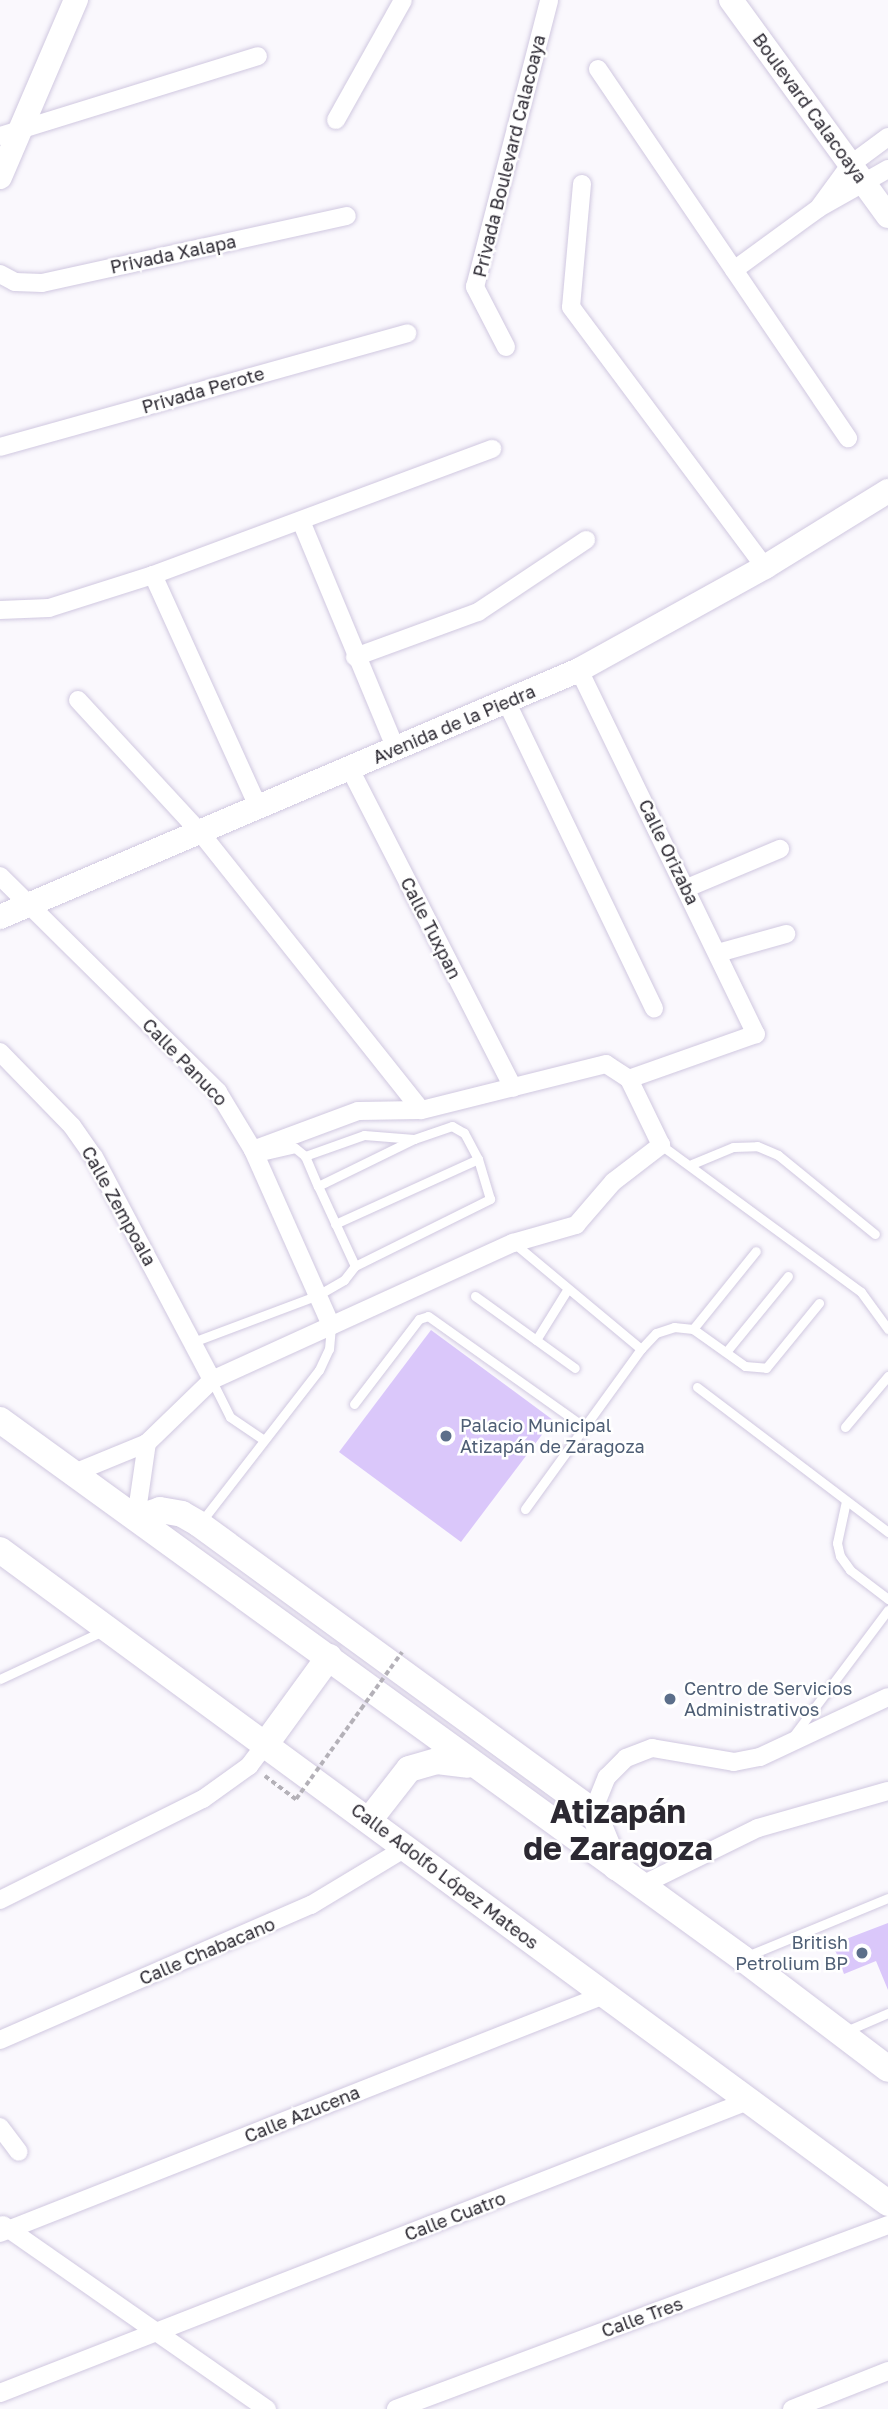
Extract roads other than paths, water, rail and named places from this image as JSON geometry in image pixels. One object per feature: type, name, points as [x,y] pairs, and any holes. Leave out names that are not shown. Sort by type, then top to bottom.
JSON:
[{"type":"main road","points":[[0,1420],[328,1657],[470,1765],[616,1867],[884,2063]]},
{"type":"main road","points":[[136,1518],[160,1510],[182,1514],[200,1524],[496,1745],[593,1811],[616,1867]]},
{"type":"main road","name":"Calle Adolfo López Mateos","points":[[0,1550],[104,1630],[370,1819],[604,1995],[753,2099],[888,2203]]},
{"type":"main road","points":[[265,1745],[328,1657]]},
{"type":"main road","points":[[496,1745],[542,1816]]},
{"type":"main road","points":[[370,1819],[409,1769],[437,1761],[470,1765]]},
{"type":"street","points":[[0,177],[9,135],[76,0]]},
{"type":"street","points":[[336,120],[403,0]]},
{"type":"street","name":"Privada Boulevard Calacoaya","points":[[506,346],[475,287],[549,0]]},
{"type":"street","name":"Boulevard Calacoaya","points":[[731,0],[888,216]]},
{"type":"street","points":[[9,135],[258,56]]},
{"type":"street","points":[[598,69],[848,438]]},
{"type":"street","points":[[819,208],[850,164],[888,137]]},
{"type":"street","points":[[734,270],[819,208],[866,185],[888,169]]},
{"type":"street","points":[[582,184],[571,307],[765,567]]},
{"type":"street","name":"Privada Xalapa","points":[[0,274],[15,282],[42,283],[347,216]]},
{"type":"street","name":"Privada Perote","points":[[0,447],[407,333]]},
{"type":"street","points":[[0,610],[49,608],[153,576],[492,449]]},
{"type":"street","name":"Avenida de la Piedra","points":[[0,917],[507,703],[579,670],[765,567],[888,491]]},
{"type":"street","points":[[301,521],[355,657],[396,750]]},
{"type":"street","points":[[355,657],[478,612],[586,540]]},
{"type":"street","points":[[153,576],[258,806]]},
{"type":"street","name":"Calle Orizaba","points":[[579,670],[756,1034],[629,1079]]},
{"type":"street","points":[[78,700],[200,832],[421,1110]]},
{"type":"street","points":[[507,703],[654,1009]]},
{"type":"street","name":"Calle Tuxpan","points":[[350,769],[513,1088]]},
{"type":"street","points":[[687,888],[780,849]]},
{"type":"street","name":"Calle Panuco","points":[[0,876],[218,1092],[255,1153],[331,1325]]},
{"type":"street","points":[[718,953],[786,934]]},
{"type":"street","name":"Calle Zempoala","points":[[0,1052],[72,1126],[94,1157],[212,1380]]},
{"type":"street","points":[[74,1473],[147,1443],[212,1380],[513,1243],[576,1225],[613,1182],[662,1145],[629,1079],[606,1064],[421,1110],[358,1111],[255,1153]]},
{"type":"street","points":[[136,1518],[147,1443]]},
{"type":"street","points":[[593,1811],[607,1777],[626,1758],[652,1748],[734,1762],[785,1746],[888,1697]]},
{"type":"street","points":[[0,1900],[203,1799],[239,1774],[265,1745]]},
{"type":"street","points":[[640,1886],[758,1828],[888,1791]]},
{"type":"street","name":"Calle Chabacano","points":[[0,2040],[311,1905],[407,1847]]},
{"type":"street","name":"Calle Azucena","points":[[3,2228],[604,1995]]},
{"type":"street","name":"Calle Cuatro","points":[[0,2393],[753,2099]]},
{"type":"street","points":[[0,2127],[19,2152]]},
{"type":"street","name":"Calle Tres","points":[[396,2409],[888,2225]]},
{"type":"street","points":[[3,2228],[267,2409]]},
{"type":"street","points":[[792,2409],[888,2371]]},
{"type":"lane","points":[[192,1342],[318,1296],[344,1280],[355,1266],[490,1199],[478,1159],[464,1133],[452,1126],[414,1139],[318,1186]]},
{"type":"lane","points":[[305,1156],[364,1135],[414,1139]]},
{"type":"lane","points":[[662,1145],[692,1164],[861,1292],[885,1316],[888,1329]]},
{"type":"lane","points":[[692,1164],[733,1147],[757,1146],[778,1155],[875,1234]]},
{"type":"lane","points":[[255,1153],[295,1148],[305,1156],[355,1266]]},
{"type":"lane","points":[[335,1224],[478,1159]]},
{"type":"lane","points":[[513,1243],[641,1349]]},
{"type":"lane","points":[[693,1329],[756,1251]]},
{"type":"lane","points":[[726,1353],[788,1276]]},
{"type":"lane","points":[[536,1340],[567,1290]]},
{"type":"lane","points":[[475,1296],[575,1368]]},
{"type":"lane","points":[[525,1508],[641,1349],[656,1333],[674,1327],[693,1329],[746,1366],[766,1368],[819,1303]]},
{"type":"lane","points":[[354,1404],[419,1319],[428,1316],[584,1427]]},
{"type":"lane","points":[[200,1524],[319,1370],[329,1349],[331,1325]]},
{"type":"lane","points":[[845,1427],[888,1376]]},
{"type":"lane","points":[[212,1380],[230,1418],[264,1440]]},
{"type":"lane","points":[[697,1387],[888,1532]]},
{"type":"lane","points":[[846,1501],[837,1543],[840,1556],[850,1570],[888,1599]]},
{"type":"lane","points":[[785,1746],[888,1610]]},
{"type":"lane","points":[[0,1679],[104,1630]]},
{"type":"lane","points":[[742,1958],[888,1898]]},
{"type":"lane","points":[[841,2033],[888,2013]]},
{"type":"place","name":"Palacio Municipal Atizapán de Zaragoza","points":[[446,1436]]},
{"type":"place","name":"Centro de Servicios Administrativos","points":[[670,1699]]},
{"type":"place","name":"British Petrolium BP","points":[[862,1953]]},
{"type":"district","name":"Atizapán de Zaragoza","points":[[618,1830]]}]
